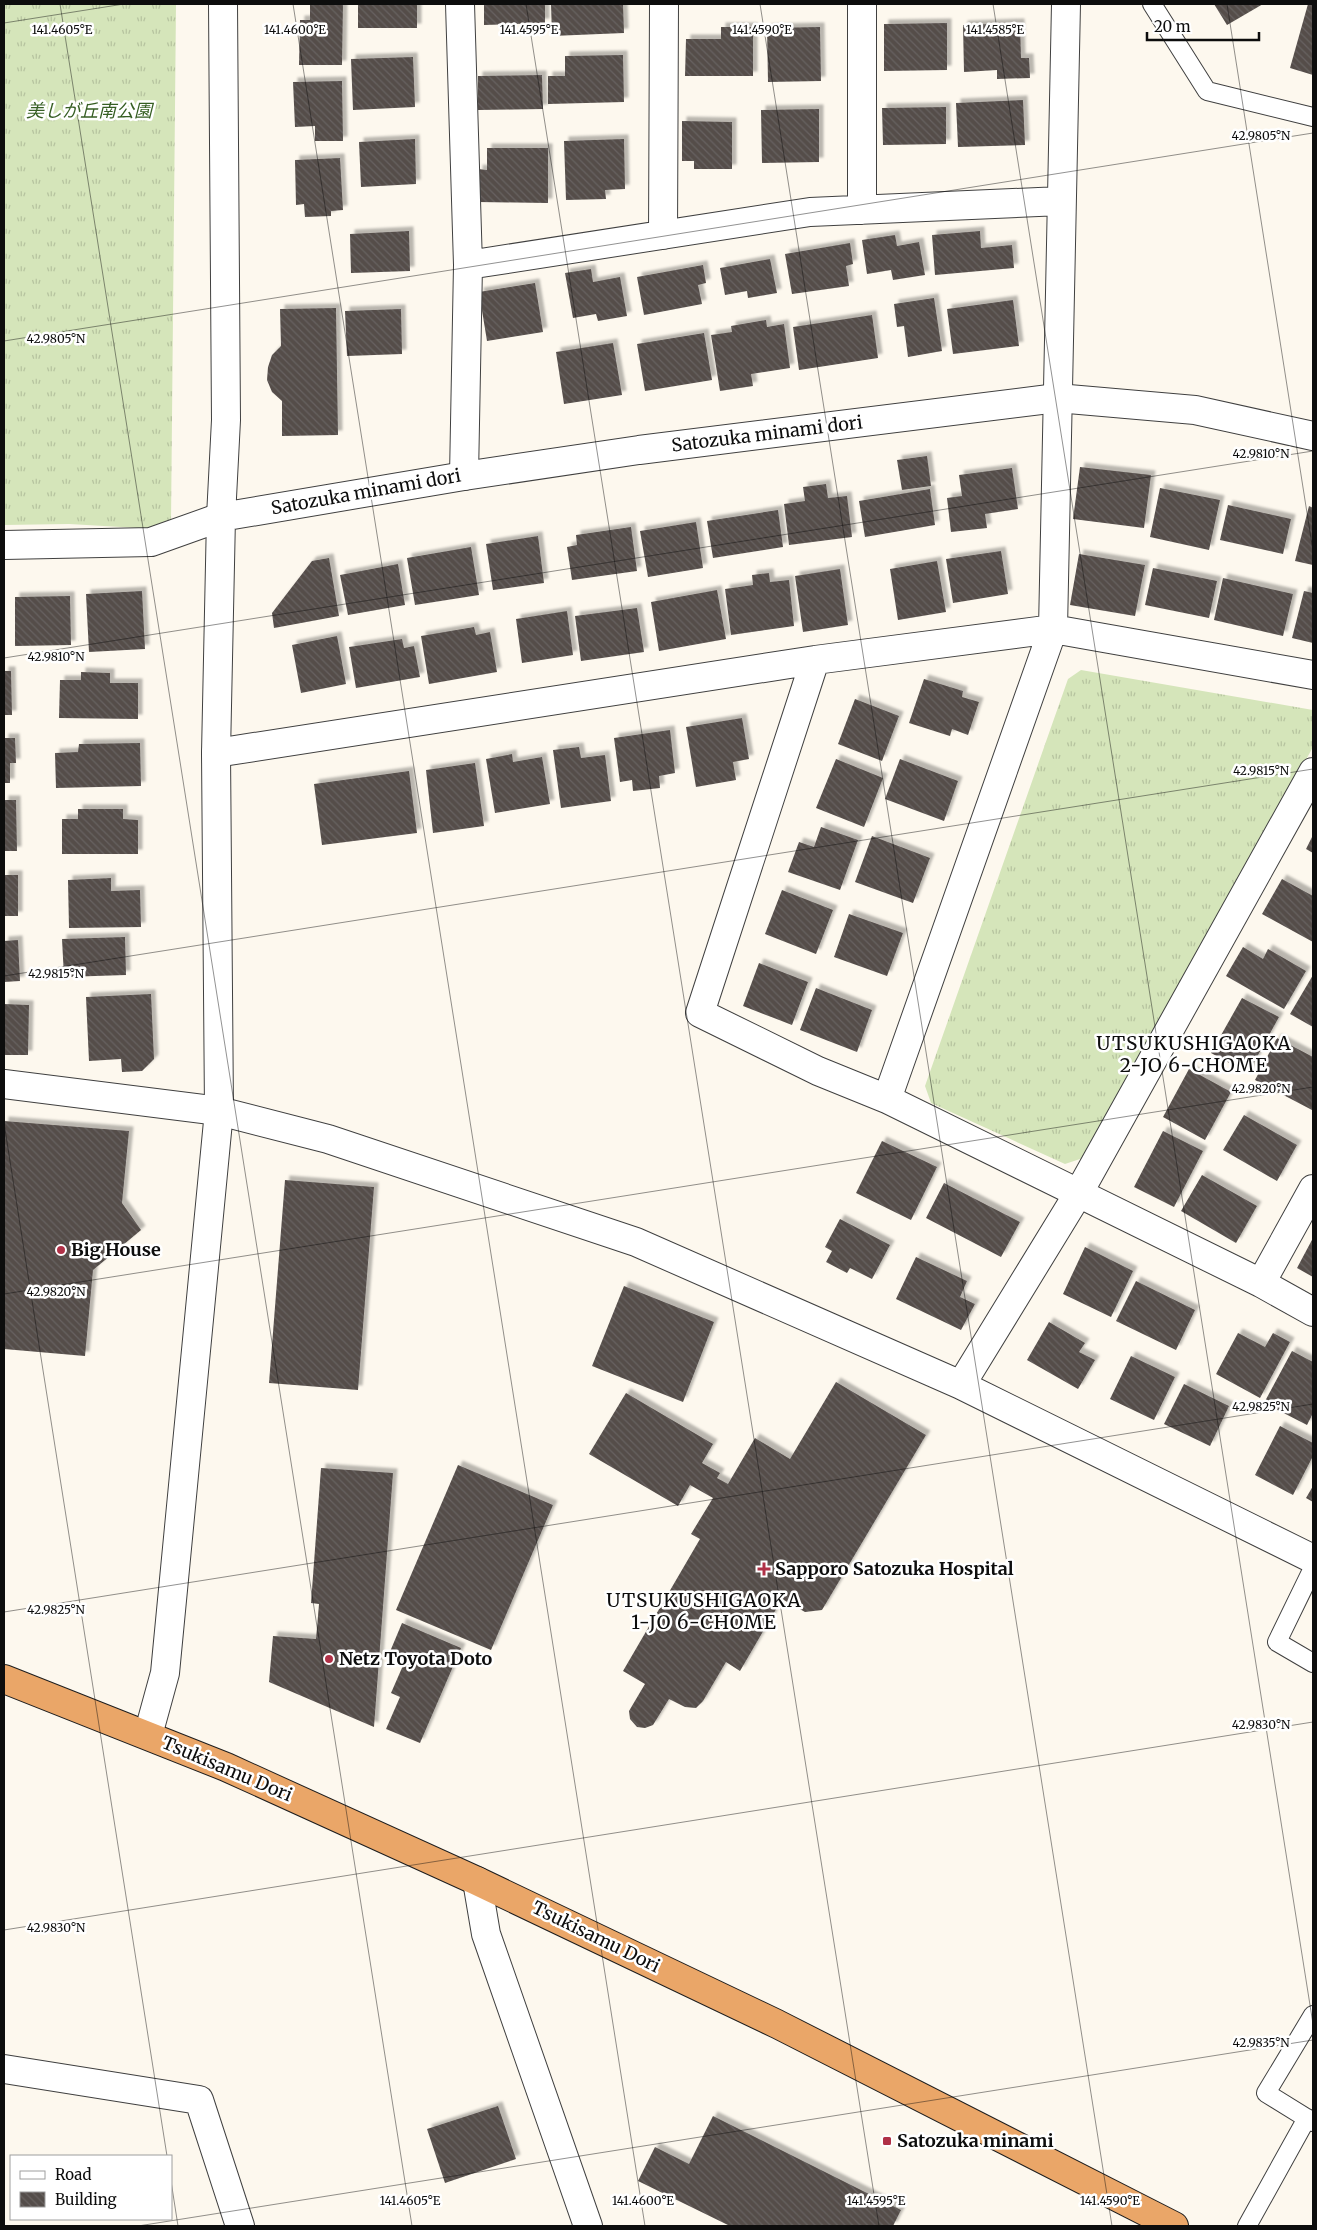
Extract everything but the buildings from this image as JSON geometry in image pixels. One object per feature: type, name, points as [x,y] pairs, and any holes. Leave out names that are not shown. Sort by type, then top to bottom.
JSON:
[{"type":"highway","name":"Tsukisamu Dori","points":[[4,1680],[226,1767],[478,1881],[777,2024],[1174,2226]]},
{"type":"street","points":[[148,1735],[165,1674],[219,1110],[216,753],[221,517],[226,420],[223,4]]},
{"type":"street","points":[[460,4],[468,265],[464,476]]},
{"type":"street","points":[[662,235],[664,4]]},
{"type":"street","points":[[862,4],[862,210]]},
{"type":"street","points":[[887,1099],[1053,629],[1056,398],[1067,4]]},
{"type":"street","points":[[468,265],[810,212],[1061,201]]},
{"type":"street","name":"Satozuka minami dori","points":[[4,545],[151,542],[221,517],[464,476],[639,450],[1056,398],[1195,410],[1313,436]]},
{"type":"street","points":[[216,753],[815,660],[1053,629],[1313,674]]},
{"type":"street","points":[[815,660],[700,1013],[818,1071],[887,1099],[1261,1282],[1313,1312]]},
{"type":"street","points":[[961,1385],[1078,1194],[1313,772]]},
{"type":"street","points":[[4,1084],[219,1110],[328,1139],[636,1242],[961,1385],[1313,1560]]},
{"type":"street","points":[[1261,1282],[1313,1189]]},
{"type":"street","points":[[478,1881],[486,1934],[588,2226]]},
{"type":"street","points":[[4,2069],[199,2100],[240,2226]]},
{"type":"lane","points":[[1152,4],[1207,91],[1313,117]]},
{"type":"lane","points":[[1313,1568],[1276,1642],[1313,1663]]},
{"type":"lane","points":[[1247,2226],[1310,2120],[1266,2093],[1313,2015]]},
{"type":"green space","name":"美しが丘南公園","points":[[4,4],[176,4],[171,523],[156,529],[69,524],[4,525]]},
{"type":"green space","points":[[1081,670],[1313,710],[1313,747],[1086,1157],[1065,1164],[931,1103],[925,1086],[1068,679]]},
{"type":"place","name":"Big House","points":[[61,1250]]},
{"type":"place","name":"Sapporo Satozuka Hospital","points":[[764,1569]]},
{"type":"place","name":"Netz Toyota Doto","points":[[329,1659]]},
{"type":"place","name":"Satozuka minami","points":[[887,2141]]},
{"type":"district","name":"UTSUKUSHIGAOKA 2-JO 6-CHOME","points":[[1194,1054]]},
{"type":"district","name":"UTSUKUSHIGAOKA 1-JO 6-CHOME","points":[[704,1611]]}]
